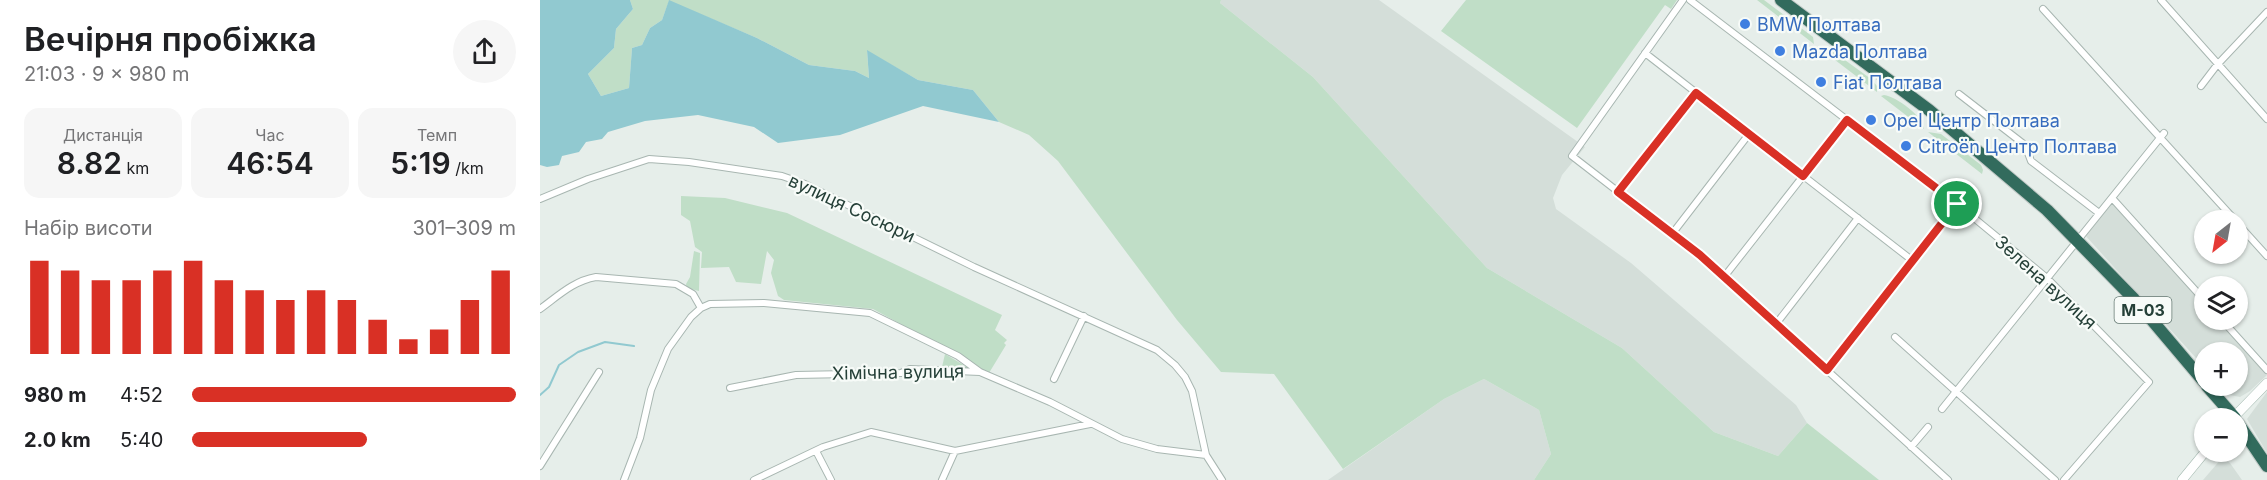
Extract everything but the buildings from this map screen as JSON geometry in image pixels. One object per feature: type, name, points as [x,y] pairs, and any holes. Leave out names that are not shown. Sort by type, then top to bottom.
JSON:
[{"type":"highway","name":"М-03","points":[[1781,0],[1936,117],[2048,210],[2134,299],[2194,370]]},
{"type":"highway","name":"М-03","points":[[1790,0],[1865,62]]},
{"type":"highway","name":"М-03","points":[[2216,396],[2226,408]]},
{"type":"highway","name":"М-03","points":[[2248,438],[2267,466]]},
{"type":"main road","points":[[2245,408],[2267,383]]},
{"type":"main road","points":[[2182,480],[2197,462]]},
{"type":"street","points":[[1683,0],[1572,156],[1724,278],[1948,480]]},
{"type":"street","name":"Зелена вулиця","points":[[1690,0],[1957,204],[2047,278],[2149,382],[2064,480]]},
{"type":"street","points":[[2161,0],[2267,120]]},
{"type":"street","points":[[2043,9],[2162,136],[2226,210]]},
{"type":"street","points":[[2201,86],[2217,65],[2267,12]]},
{"type":"street","points":[[1645,53],[1913,261]]},
{"type":"street","points":[[1618,192],[1696,93]]},
{"type":"street","points":[[1959,94],[2025,145],[2031,161],[2099,213]]},
{"type":"street","points":[[1724,278],[1847,120]]},
{"type":"street","points":[[1672,234],[1749,134]]},
{"type":"street","points":[[1942,409],[2162,136]]},
{"type":"street","name":"вулиця Сосюри","points":[[540,199],[588,179],[649,159],[689,162],[782,176],[805,184],[895,230],[913,236],[974,267],[1157,350],[1185,377],[1192,392],[1206,455],[1222,480]]},
{"type":"street","points":[[2112,198],[2194,289]]},
{"type":"street","points":[[1827,370],[1957,204]]},
{"type":"street","points":[[1776,324],[1858,218]]},
{"type":"street","points":[[2248,235],[2267,256]]},
{"type":"street","points":[[540,309],[573,285],[584,279],[596,277],[676,284],[693,294],[701,308]]},
{"type":"street","points":[[624,480],[640,438],[651,390],[668,349],[691,317],[710,304],[764,303],[870,313],[958,356],[980,372]]},
{"type":"street","points":[[1054,379],[1084,316]]},
{"type":"street","points":[[2231,330],[2267,370]]},
{"type":"street","points":[[1895,337],[2055,480]]},
{"type":"street","name":"Хімічна вулиця","points":[[730,388],[796,375],[901,373],[910,369],[980,372],[1050,402],[1122,440],[1157,449],[1206,455]]},
{"type":"street","points":[[540,466],[599,372]]},
{"type":"street","points":[[754,480],[816,451],[871,432],[955,451],[1091,424]]},
{"type":"street","points":[[1911,447],[1928,427]]},
{"type":"street","points":[[816,451],[831,480]]},
{"type":"street","points":[[942,480],[955,451]]},
{"type":"shaded area","points":[[1221,0],[1379,0],[1585,147],[1562,175],[1553,198],[1556,209],[1631,263],[1796,405],[1807,423],[1778,456],[1714,432],[1622,348],[1487,268],[1313,77],[1220,3]]},
{"type":"shaded area","points":[[2113,202],[2194,293],[2194,330],[2227,330],[2238,342],[2194,342],[2194,356],[2084,234]]},
{"type":"shaded area","points":[[2248,354],[2267,375],[2248,392]]},
{"type":"shaded area","points":[[1484,379],[1539,410],[1551,454],[1534,480],[1328,480],[1444,399]]},
{"type":"shaded area","points":[[2267,392],[2267,453],[2248,421]]},
{"type":"shaded area","points":[[2219,462],[2228,462],[2242,480],[2203,480]]},
{"type":"green space","points":[[630,0],[1221,0],[1220,3],[1313,77],[1487,268],[1622,348],[1714,432],[1778,456],[1807,423],[1879,480],[1534,480],[1551,454],[1539,410],[1484,379],[1444,399],[1343,469],[1274,374],[1221,372],[1177,320],[1058,161],[1029,135],[999,122],[973,90],[918,80],[867,51],[869,78],[855,71],[809,65],[757,38],[669,1],[662,20],[650,28],[642,45],[632,48],[629,88],[601,96],[588,74],[614,48],[616,29],[633,9]]},
{"type":"green space","points":[[1466,0],[1677,0],[1671,9],[1665,5],[1577,128],[1441,31]]},
{"type":"green space","points":[[1757,0],[1764,0],[1813,37],[1814,44]]},
{"type":"green space","points":[[1818,47],[1827,47],[1871,79],[1877,86],[1877,92]]},
{"type":"green space","points":[[1881,96],[1896,99],[1908,108],[1919,118],[1924,129]]},
{"type":"green space","points":[[1928,132],[1941,134],[1981,165],[1982,174]]},
{"type":"green space","points":[[681,196],[725,198],[787,213],[1002,315],[995,330],[1007,340],[1004,343],[1006,345],[989,373],[979,369],[962,355],[873,309],[784,300],[778,296],[771,273],[774,260],[767,251],[761,284],[736,282],[729,267],[701,268],[702,252],[695,247],[690,221],[681,215]]},
{"type":"green space","points":[[694,251],[700,253],[699,291],[687,288],[686,284],[690,277]]},
{"type":"green space","points":[[945,354],[972,370],[942,367]]},
{"type":"water","points":[[540,0],[630,0],[633,9],[616,29],[614,48],[588,74],[601,96],[629,88],[632,48],[642,45],[650,28],[662,20],[669,0],[757,38],[809,65],[855,71],[869,78],[867,50],[918,80],[973,90],[999,122],[923,106],[840,135],[778,143],[754,127],[698,115],[645,121],[608,132],[602,139],[586,142],[579,152],[562,156],[559,165],[547,167],[540,165]]},
{"type":"waterway","points":[[540,395],[549,387],[559,365],[578,352],[605,342],[634,346]]},
{"type":"place","name":"BMW Полтава","points":[[1745,24]]},
{"type":"place","name":"Mazda Полтава","points":[[1780,51]]},
{"type":"place","name":"Fiat Полтава","points":[[1821,82]]},
{"type":"place","name":"Opel Центр Полтава","points":[[1871,120]]},
{"type":"place","name":"Citroën Центр Полтава","points":[[1906,146]]},
{"type":"route","points":[[1696,93],[1803,176],[1847,120],[1957,204],[1827,370],[1700,255],[1618,192],[1696,93]]}]
